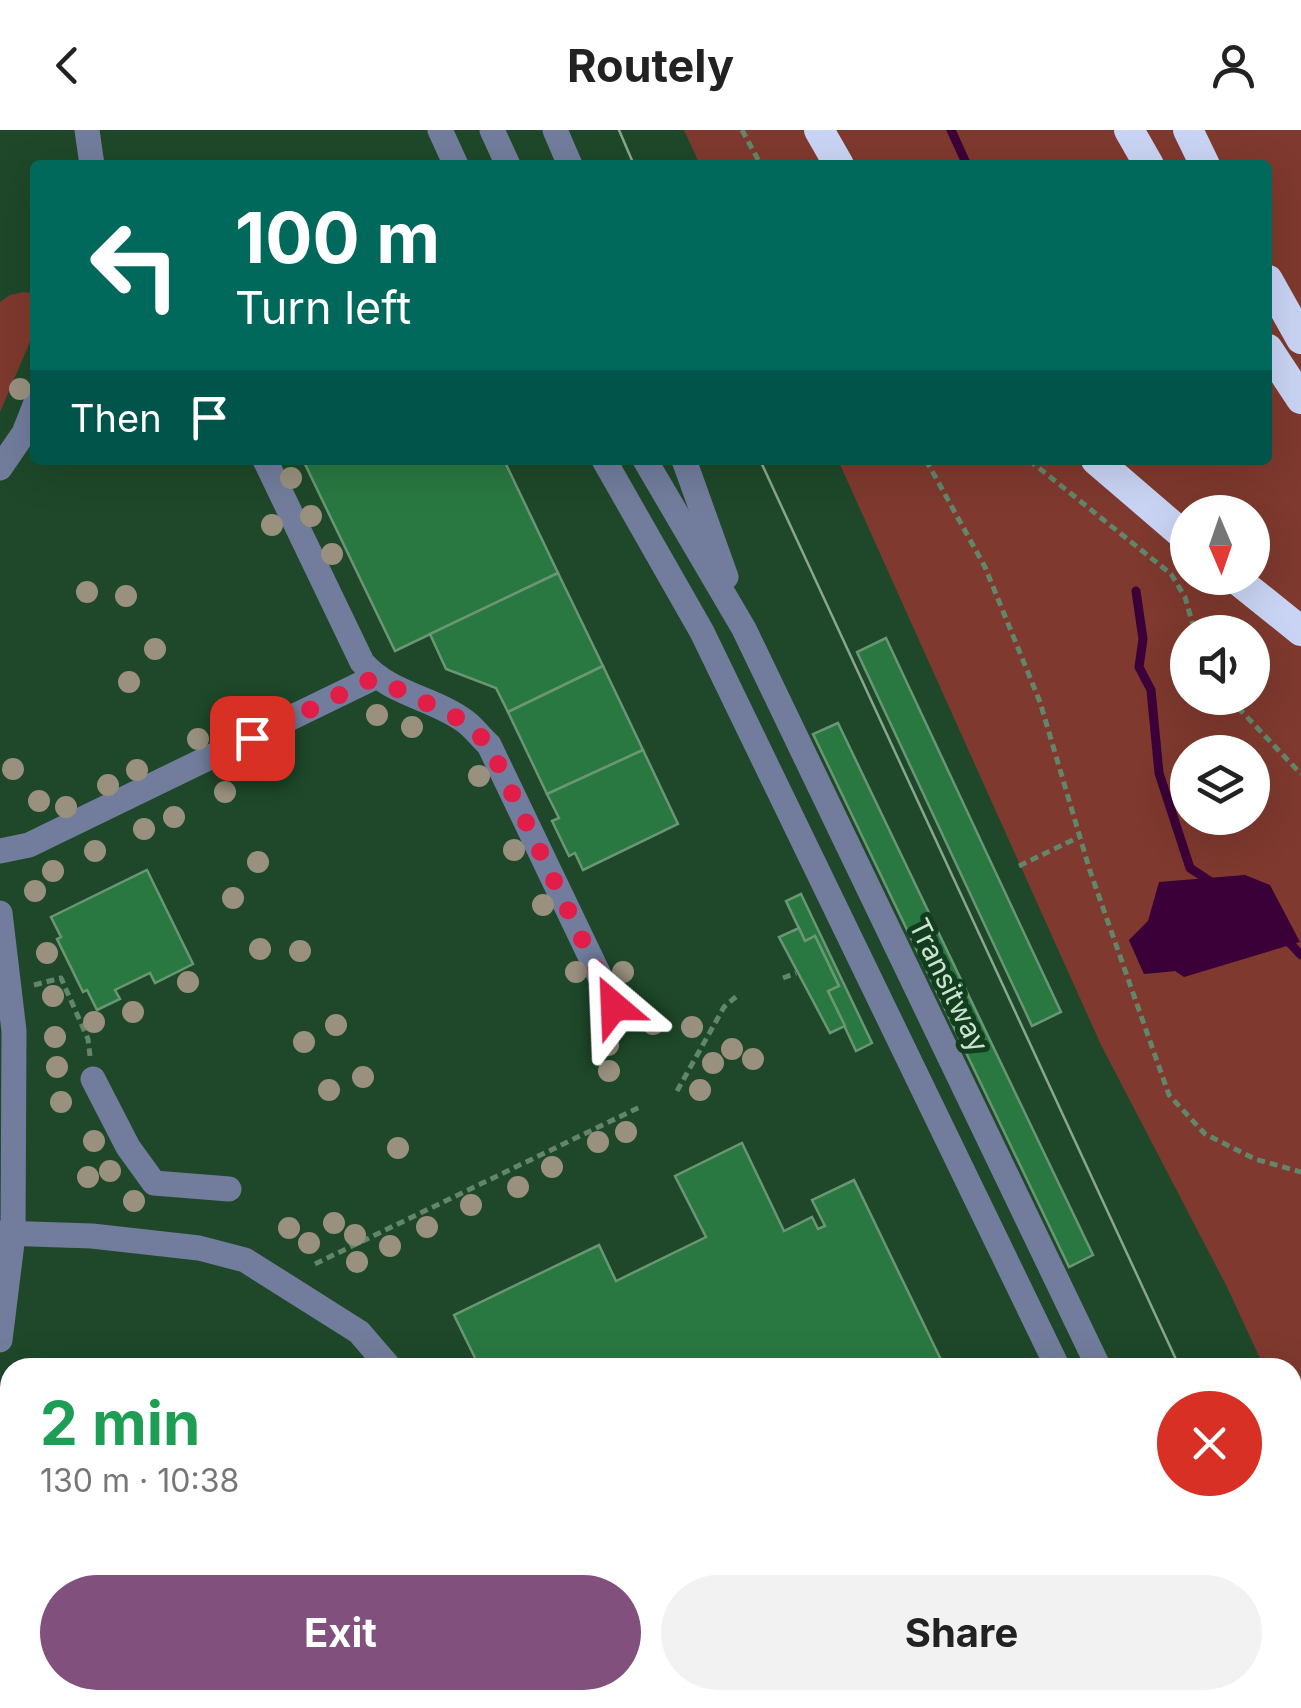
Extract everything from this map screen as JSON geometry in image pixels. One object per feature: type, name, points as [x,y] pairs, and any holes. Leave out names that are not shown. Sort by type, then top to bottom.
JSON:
[{"type":"highway","points":[[819,130],[836,160]]},
{"type":"highway","points":[[1129,130],[1146,160]]},
{"type":"highway","points":[[1188,130],[1203,160]]},
{"type":"highway","points":[[1272,287],[1301,338]]},
{"type":"highway","points":[[1272,355],[1301,399]]},
{"type":"highway","points":[[1102,465],[1170,524]]},
{"type":"highway","points":[[1257,595],[1301,630]]},
{"type":"street","points":[[87,130],[91,160]]},
{"type":"street","points":[[440,130],[454,160]]},
{"type":"street","points":[[492,130],[506,160]]},
{"type":"street","points":[[555,130],[568,160]]},
{"type":"street","points":[[0,468],[30,418]]},
{"type":"street","points":[[267,465],[362,662],[374,678],[466,722],[489,745],[614,1006]]},
{"type":"street","name":"Transitway","points":[[607,465],[702,632],[1053,1358]]},
{"type":"street","name":"Transitway","points":[[686,465],[744,629]]},
{"type":"street","name":"Transitway","points":[[650,472],[702,632]]},
{"type":"street","name":"Transitway","points":[[650,472],[744,629],[1094,1358]]},
{"type":"street","points":[[0,851],[29,845],[374,678]]},
{"type":"street","points":[[0,913],[14,1032],[0,1340]]},
{"type":"street","points":[[93,1079],[128,1147],[154,1183],[229,1189]]},
{"type":"street","points":[[7,1234],[92,1236],[200,1248],[246,1260],[360,1332],[382,1358]]},
{"type":"path","points":[[742,130],[758,160]]},
{"type":"path","points":[[929,465],[992,584],[1040,702],[1079,837],[1170,1095],[1205,1134],[1255,1159],[1301,1172]]},
{"type":"path","points":[[1035,465],[1171,574],[1190,615]]},
{"type":"path","points":[[1244,715],[1301,774]]},
{"type":"path","points":[[1018,866],[1079,837]]},
{"type":"path","points":[[784,978],[796,972]]},
{"type":"path","points":[[34,986],[61,978],[88,1038],[93,1079]]},
{"type":"path","points":[[677,1092],[724,1006],[738,996]]},
{"type":"path","points":[[315,1264],[642,1106]]},
{"type":"shaded area","points":[[684,130],[1301,130],[1301,1358],[1260,1358],[1101,1045],[840,465],[1272,465],[1272,160],[698,160]],"holes":[[[1148,921],[1175,971],[1144,974],[1129,941]]]},
{"type":"shaded area","points":[[30,293],[30,342],[0,412],[0,302],[10,295]]},
{"type":"shaded area","points":[[1245,875],[1270,885],[1300,942],[1184,977],[1175,971],[1144,974],[1129,940],[1148,921],[1159,882]]},
{"type":"building","points":[[305,465],[506,465],[558,573],[395,651]]},
{"type":"building","points":[[558,573],[603,666],[508,712],[496,688],[446,669],[430,634]]},
{"type":"building","points":[[886,638],[1061,1012],[1032,1026],[857,652]]},
{"type":"building","points":[[603,666],[643,750],[547,794],[508,712]]},
{"type":"building","points":[[838,723],[1093,1255],[1069,1267],[813,734]]},
{"type":"building","points":[[643,750],[678,824],[583,870],[575,853],[569,856],[552,821],[559,818],[547,794]]},
{"type":"building","points":[[147,870],[193,964],[155,983],[150,973],[115,990],[120,999],[97,1010],[87,990],[83,992],[57,939],[61,937],[51,917]]},
{"type":"building","points":[[801,894],[872,1043],[856,1051],[828,991],[839,986],[815,936],[805,941],[786,901]]},
{"type":"building","points":[[799,928],[805,941],[815,936],[839,986],[828,991],[845,1026],[830,1033],[779,937]]},
{"type":"building","points":[[742,1143],[784,1231],[812,1217],[818,1229],[825,1226],[812,1200],[854,1180],[940,1358],[475,1358],[454,1315],[599,1245],[616,1281],[706,1237],[675,1176]]},
{"type":"waterway","points":[[951,130],[965,160]]},
{"type":"waterway","points":[[1136,591],[1143,639],[1139,667],[1151,690],[1159,773],[1190,868],[1211,882]]},
{"type":"waterway","points":[[1286,939],[1301,955]]},
{"type":"tram line","points":[[619,130],[632,160]]},
{"type":"tram line","points":[[762,465],[1175,1358]]},
{"type":"route","points":[[252,738],[374,678],[466,722],[489,745],[614,1006]]}]
